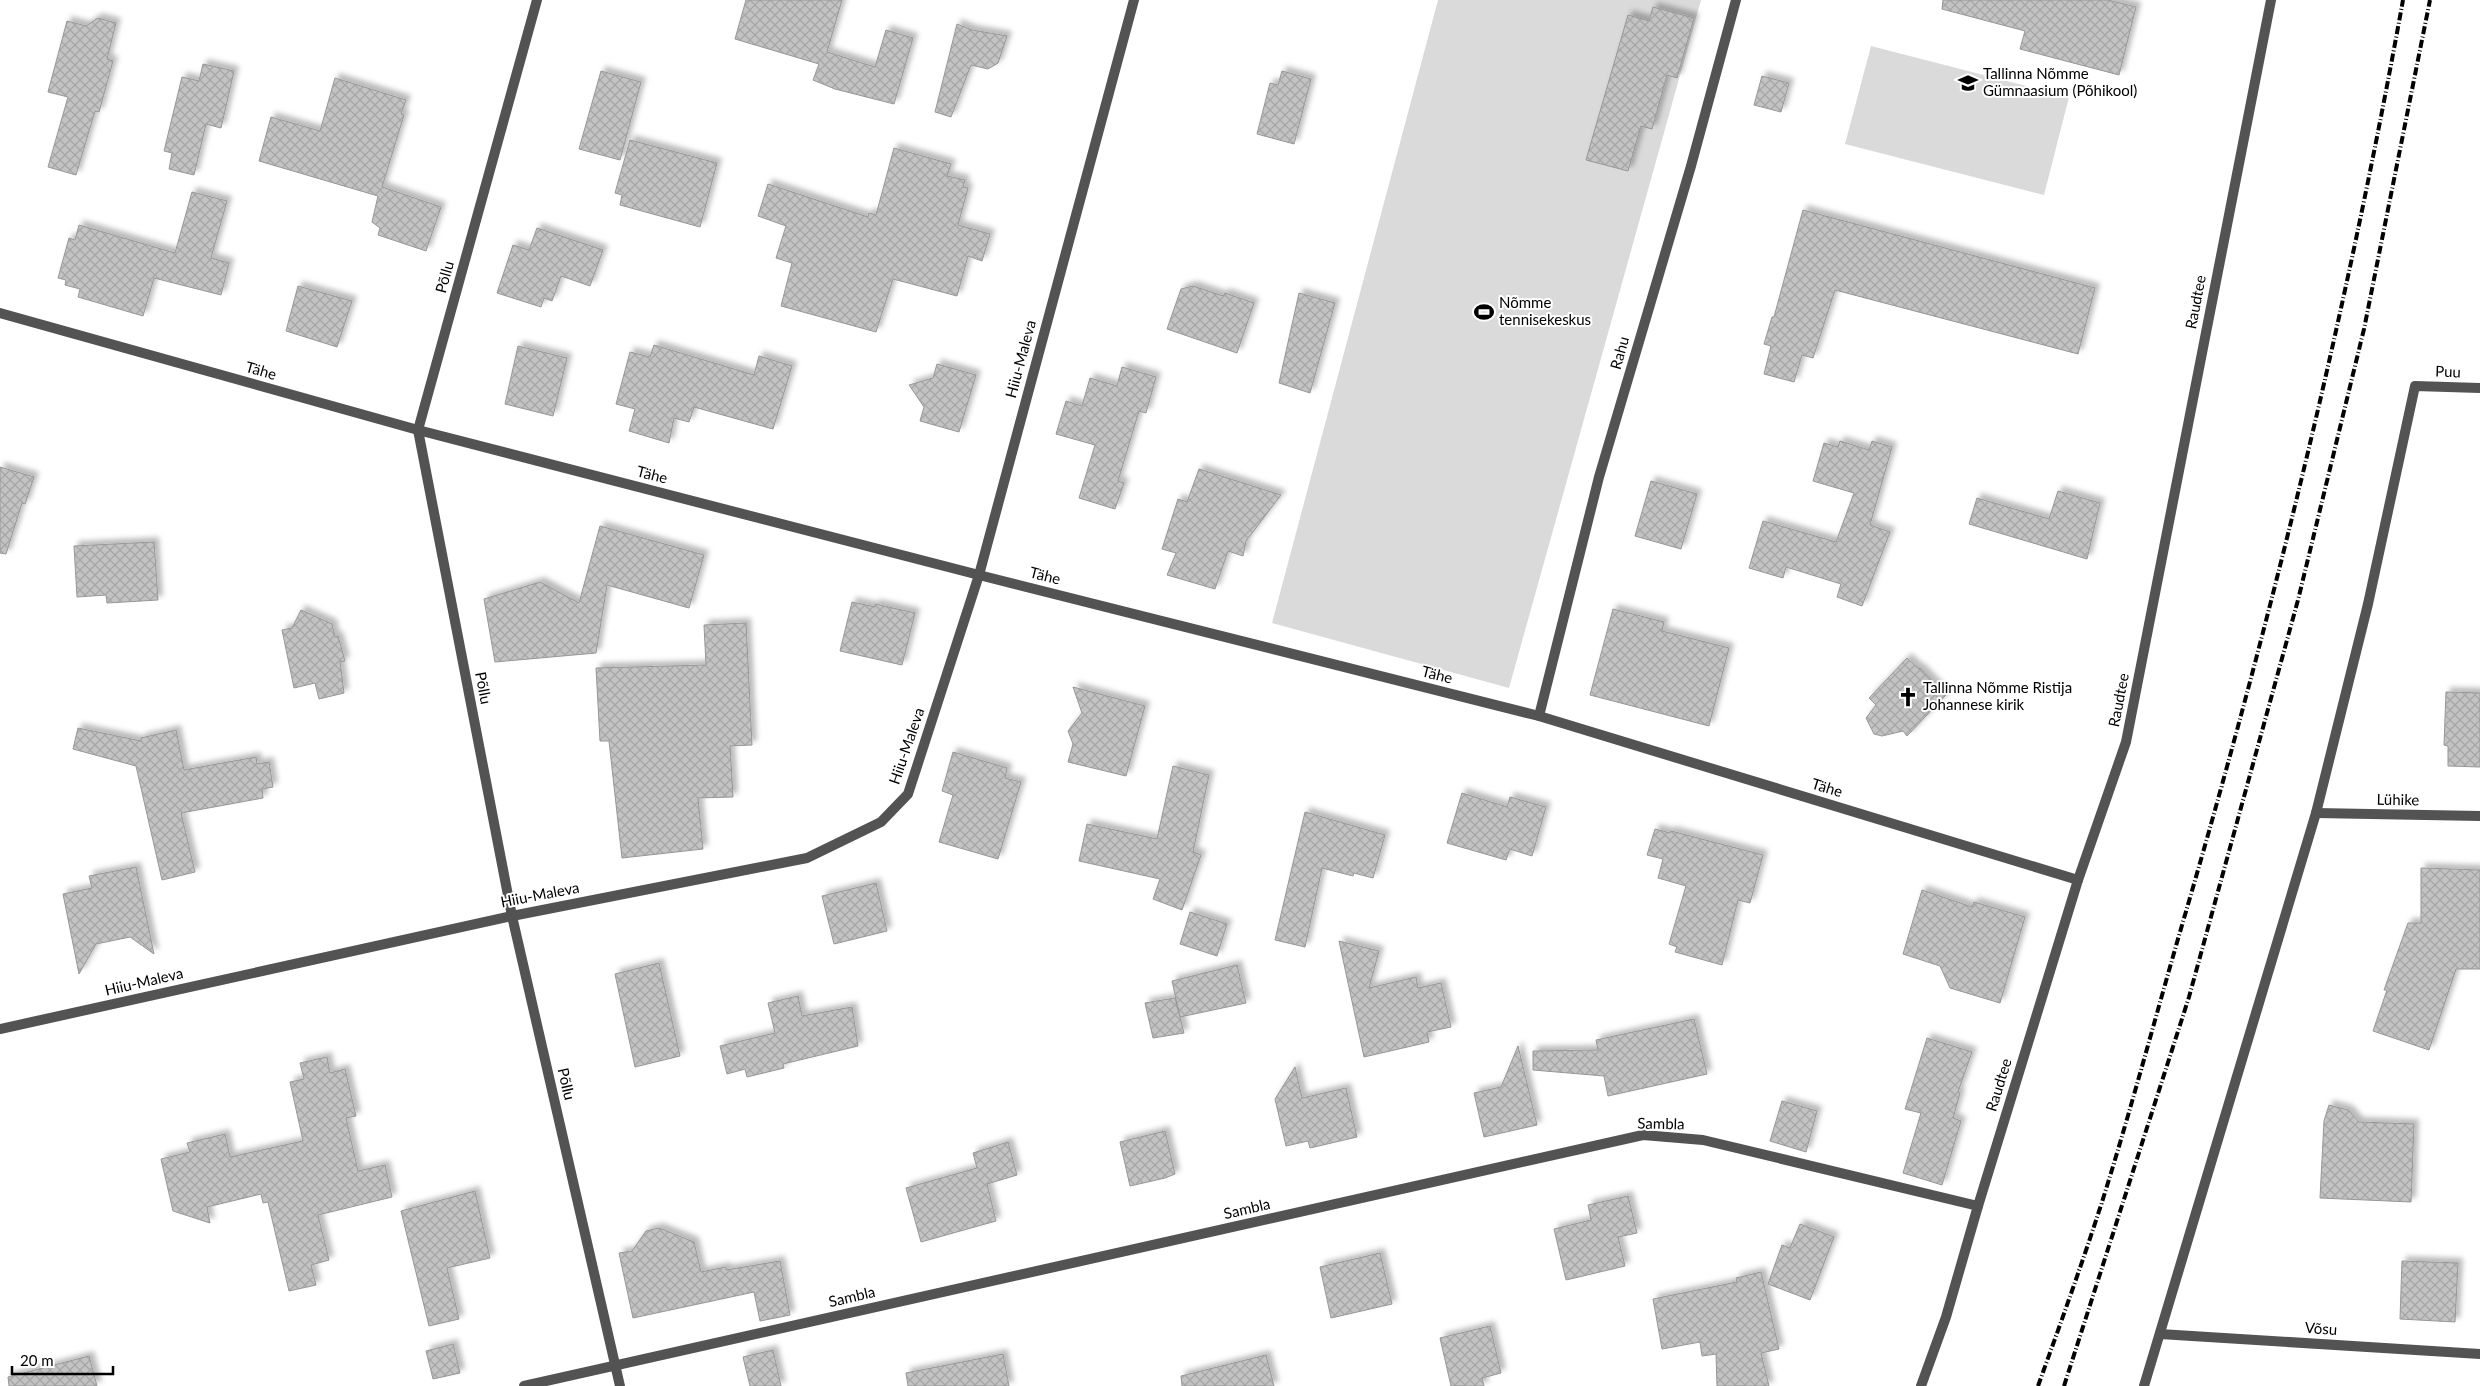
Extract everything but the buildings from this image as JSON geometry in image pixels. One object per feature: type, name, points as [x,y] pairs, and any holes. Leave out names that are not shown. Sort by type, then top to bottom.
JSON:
[{"type":"street","name":"Põllu","points":[[536,0],[418,430],[512,916],[620,1386]]},
{"type":"street","name":"Hiiu-Maleva","points":[[0,1029],[512,916],[807,858],[881,822],[908,794],[979,575],[1134,0]]},
{"type":"street","name":"Rahu","points":[[1539,716],[1600,477],[1691,166],[1736,0]]},
{"type":"street","name":"Raudtee","points":[[1921,1386],[1946,1317],[2078,880],[2126,742],[2270,0]]},
{"type":"street","name":"Tähe","points":[[0,313],[418,430],[979,575],[1539,716],[2078,880]]},
{"type":"street","name":"Puu","points":[[2316,813],[2368,604],[2415,386],[2480,388]]},
{"type":"street","name":"Lühike","points":[[2316,813],[2480,816]]},
{"type":"street","points":[[2144,1386],[2316,813]]},
{"type":"street","name":"Sambla","points":[[524,1386],[1643,1135],[1703,1140],[1978,1206]]},
{"type":"street","name":"Võsu","points":[[2160,1334],[2480,1354]]},
{"type":"shaded area","name":"Nõmme tennisekeskus","points":[[1438,0],[1701,0],[1509,688],[1272,623]]},
{"type":"shaded area","points":[[1871,46],[2069,97],[2044,195],[1845,144]]},
{"type":"railway","points":[[2038,1386],[2087,1248],[2112,1169],[2245,701],[2304,469],[2331,352],[2381,118],[2403,0]]},
{"type":"railway","points":[[2064,1386],[2189,997],[2298,600],[2364,329],[2430,0]]},
{"type":"place","name":"Tallinna Nõmme Gümnaasium (Põhikool)","points":[[1968,83]]},
{"type":"place","name":"Nõmme tennisekeskus","points":[[1484,312]]},
{"type":"place","name":"Tallinna Nõmme Ristija Johannese kirik","points":[[1908,697]]}]
